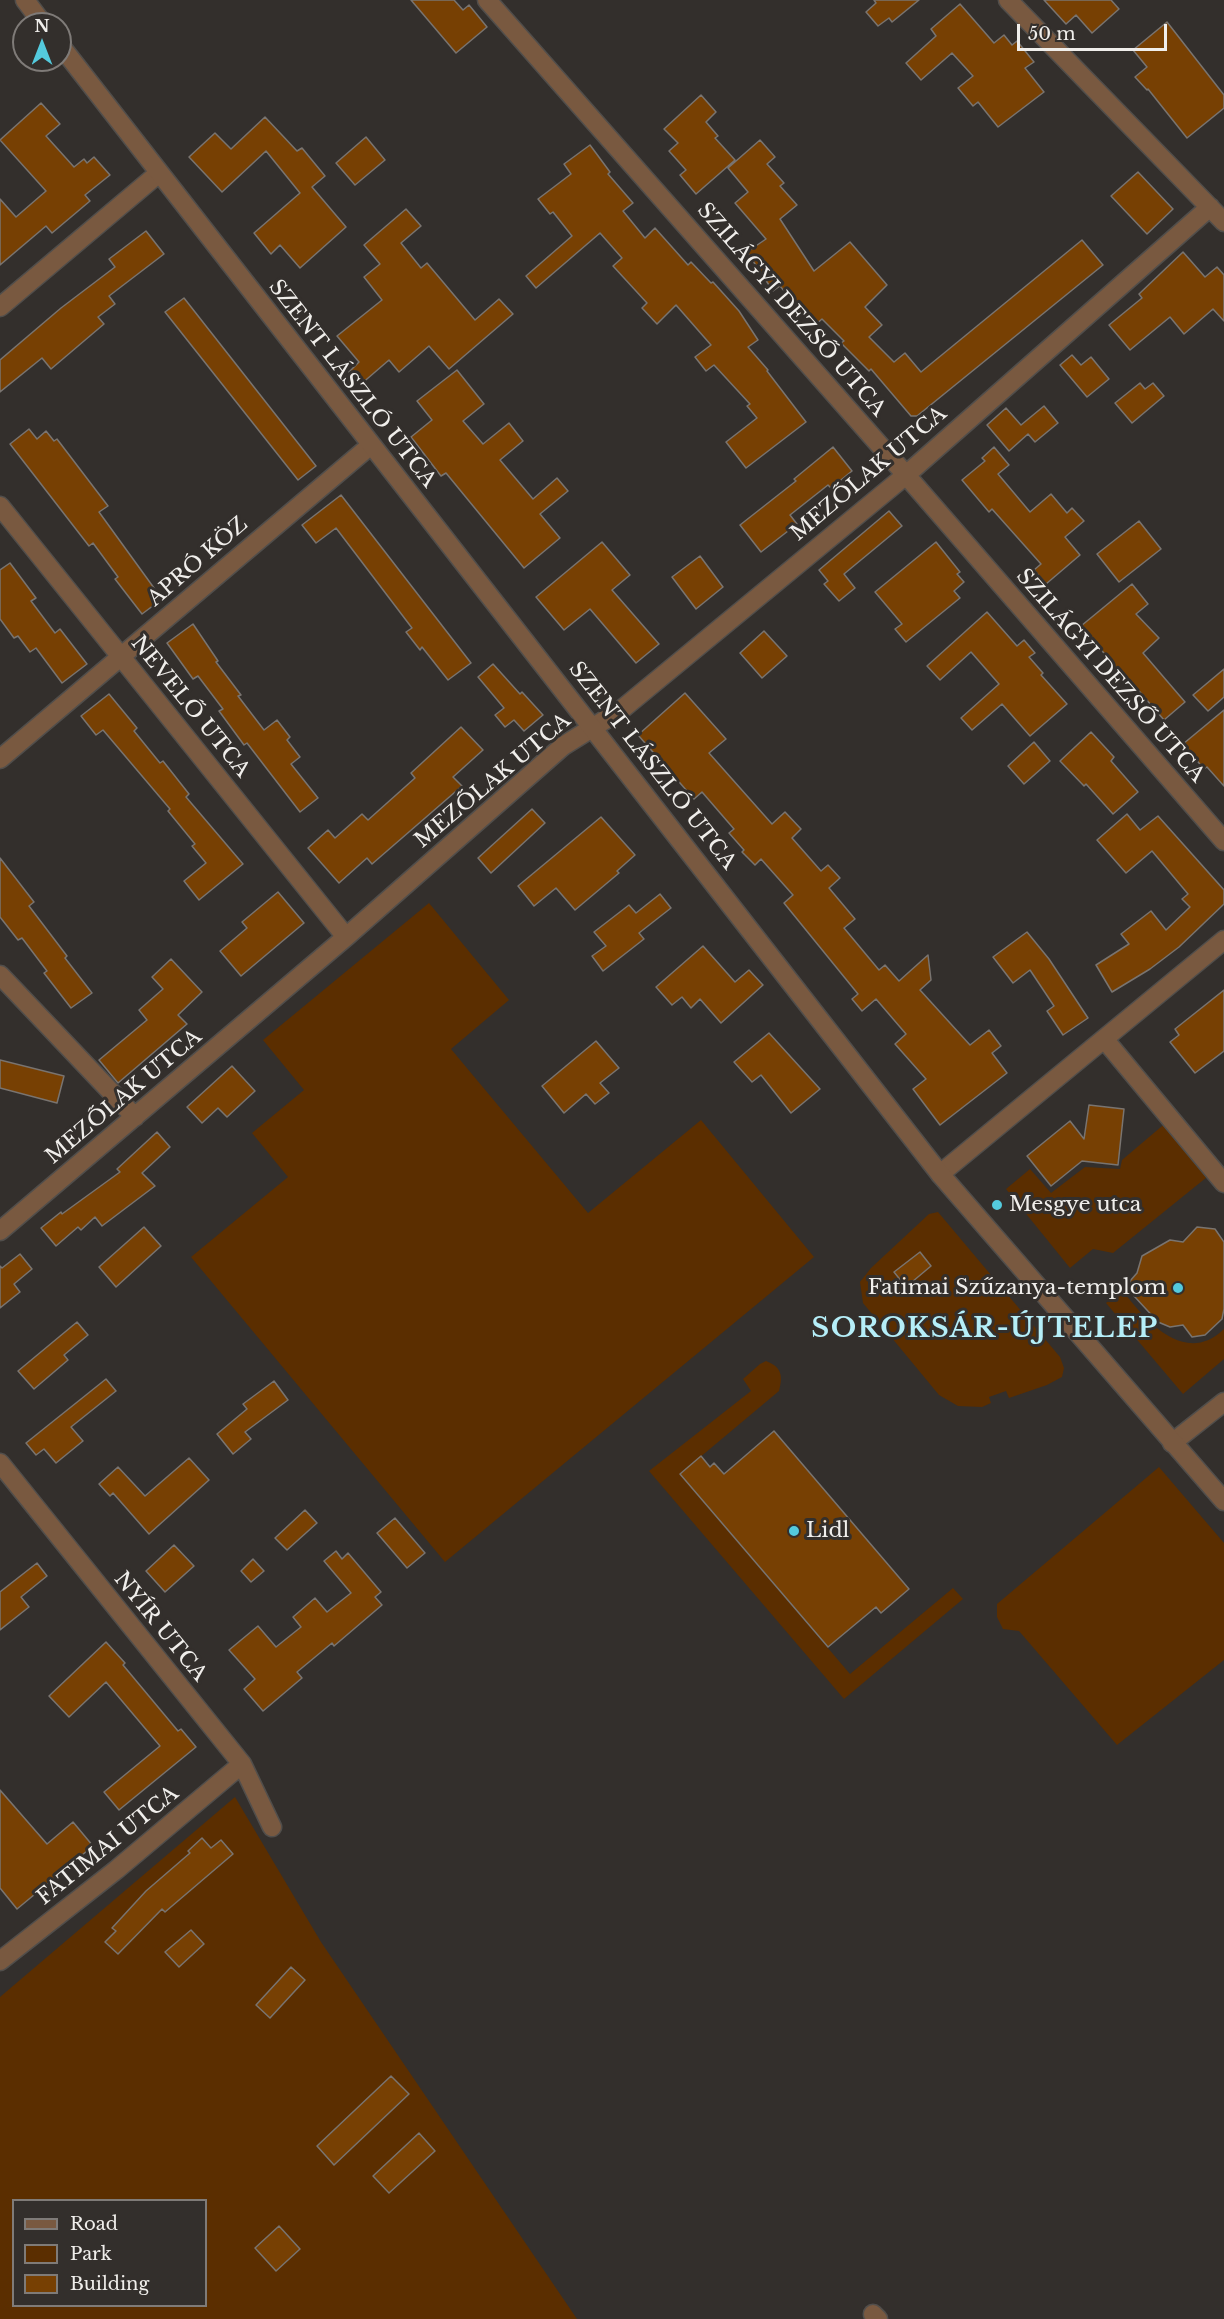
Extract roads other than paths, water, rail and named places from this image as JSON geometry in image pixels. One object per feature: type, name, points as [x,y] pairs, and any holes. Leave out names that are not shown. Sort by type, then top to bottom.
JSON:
[{"type":"street","points":[[25,0],[34,12]]},
{"type":"street","name":"SZILÁGYI DEZSŐ UTCA","points":[[487,0],[906,475],[1224,841]]},
{"type":"street","points":[[1008,0],[1224,222]]},
{"type":"street","name":"SZENT LÁSZLÓ UTCA","points":[[72,61],[940,1174],[1224,1501]]},
{"type":"street","points":[[0,307],[159,173]]},
{"type":"street","name":"MEZŐLAK UTCA","points":[[0,1231],[345,937],[563,746],[621,711],[906,475],[1210,207]]},
{"type":"street","name":"APRÓ KÖZ","points":[[0,759],[371,445]]},
{"type":"street","name":"NEVELŐ UTCA","points":[[0,506],[345,937]]},
{"type":"street","points":[[940,1174],[1224,940]]},
{"type":"street","points":[[0,975],[135,1117]]},
{"type":"street","points":[[1105,1040],[1224,1183]]},
{"type":"street","points":[[1172,1443],[1224,1402]]},
{"type":"street","name":"NYÍR UTCA","points":[[0,1463],[242,1764],[272,1827]]},
{"type":"street","name":"FATIMAI UTCA","points":[[0,1961],[116,1870],[242,1764]]},
{"type":"place","name":"Mesgye utca","points":[[997,1205]]},
{"type":"place","name":"Fatimai Szűzanya-templom","points":[[1178,1288]]},
{"type":"place","name":"Lidl","points":[[794,1531]]},
{"type":"district","name":"SOROKSÁR-ÚJTELEP","points":[[985,1329]]}]
